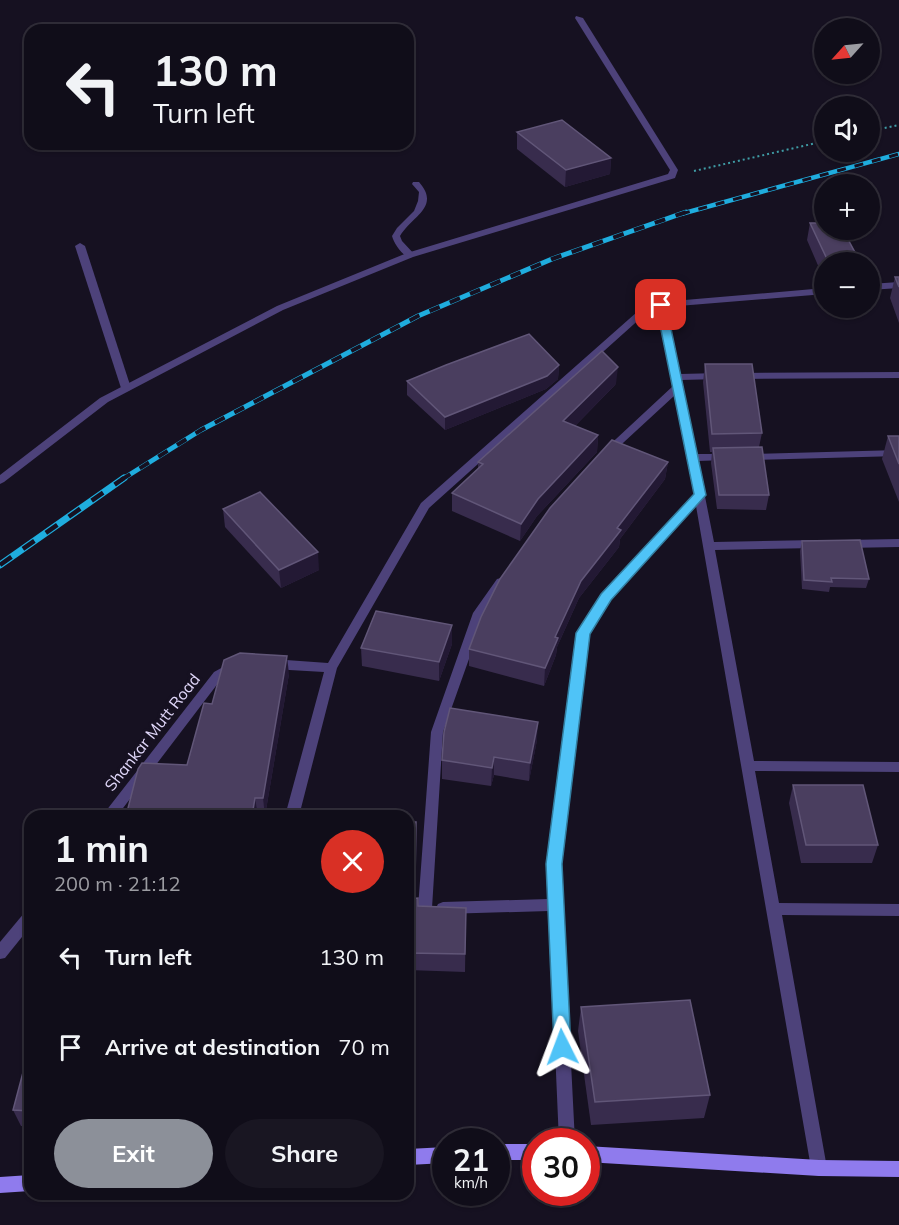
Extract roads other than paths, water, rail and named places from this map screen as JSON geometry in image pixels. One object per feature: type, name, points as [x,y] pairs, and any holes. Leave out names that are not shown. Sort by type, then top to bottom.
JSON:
[{"type":"main road","points":[[600,1155],[819,1168],[899,1169]]},
{"type":"main road","points":[[414,1157],[432,1156]]},
{"type":"main road","points":[[0,1185],[24,1183]]},
{"type":"street","points":[[0,480],[104,400],[280,308],[410,255],[672,176],[674,170],[579,18]]},
{"type":"street","points":[[410,255],[396,236],[421,208],[424,200],[423,192],[416,184]]},
{"type":"street","points":[[80,246],[126,388]]},
{"type":"street","points":[[880,286],[899,285]]},
{"type":"street","points":[[294,810],[331,668],[425,506],[640,314],[661,305],[814,292]]},
{"type":"street","points":[[661,305],[700,495],[819,1168]]},
{"type":"street","points":[[598,460],[677,382],[899,375]]},
{"type":"street","points":[[693,458],[899,453]]},
{"type":"street","points":[[566,1128],[554,864],[583,633],[606,597],[700,495]]},
{"type":"street","points":[[709,546],[899,543]]},
{"type":"street","points":[[425,908],[437,732],[479,613],[511,567]]},
{"type":"street","name":"Shankar Mutt Road","points":[[114,810],[218,675],[234,666],[255,663],[331,668]]},
{"type":"street","points":[[749,766],[899,767]]},
{"type":"street","points":[[414,908],[556,905]]},
{"type":"street","points":[[774,909],[899,910]]},
{"type":"street","points":[[0,953],[24,923]]},
{"type":"railway","points":[[681,214],[899,154]]},
{"type":"railway","points":[[122,479],[201,430],[418,316],[552,259],[686,212]]},
{"type":"railway","points":[[0,565],[122,479]]}]
